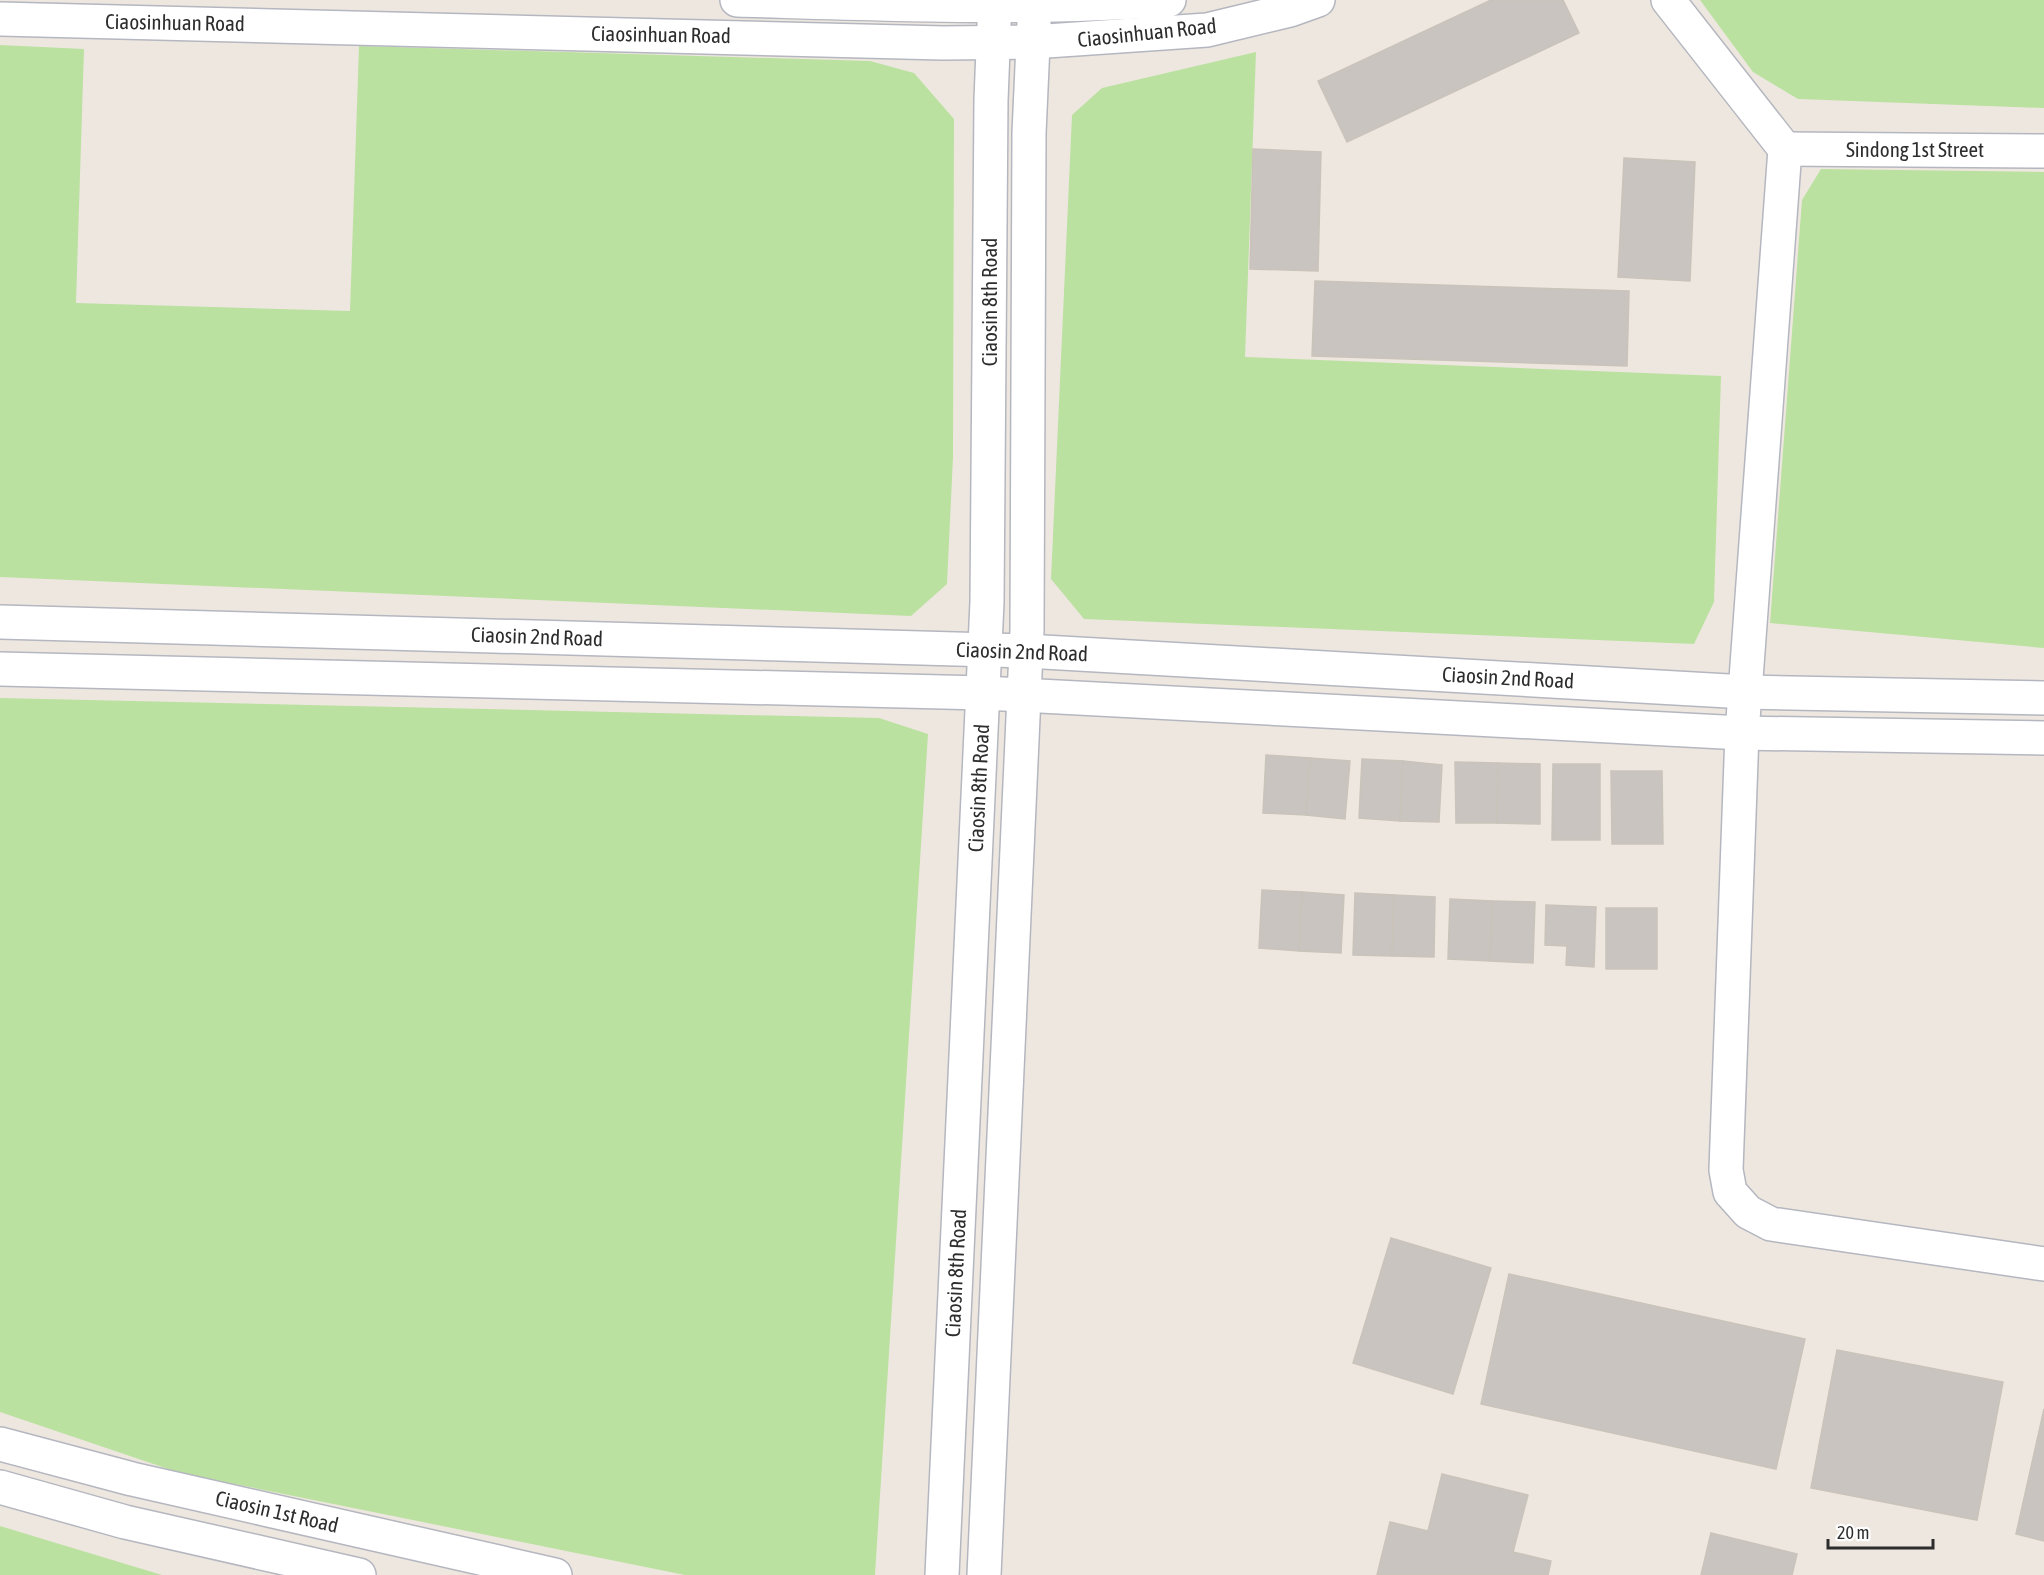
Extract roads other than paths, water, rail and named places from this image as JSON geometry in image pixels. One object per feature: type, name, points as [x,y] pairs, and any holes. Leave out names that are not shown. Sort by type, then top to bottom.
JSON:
[{"type":"street","name":"Ciaosinhuan Road","points":[[737,0],[1101,4],[1169,0]]},
{"type":"street","name":"Ciaosinhuan Road","points":[[0,19],[943,43],[1032,42],[1207,30],[1290,10],[1318,0]]},
{"type":"street","points":[[1668,0],[1785,149],[1742,733],[1726,1170],[1730,1192],[1748,1212],[1771,1224],[2044,1264]]},
{"type":"street","name":"Ciaosin 8th Road","points":[[942,1575],[987,602],[995,3]]},
{"type":"street","name":"Ciaosin 8th Road","points":[[984,1575],[1026,651],[1029,133],[1034,3]]},
{"type":"street","name":"Sindong 1st Street","points":[[1785,149],[2044,151]]},
{"type":"street","name":"Ciaosin 2nd Road","points":[[0,622],[1026,651],[1746,692],[2044,698]]},
{"type":"street","name":"Ciaosin 2nd Road","points":[[0,669],[983,693],[1742,733],[2044,738]]},
{"type":"street","name":"Ciaosin 1st Road","points":[[0,1444],[132,1479],[555,1575]]},
{"type":"street","name":"Ciaosin 1st Road","points":[[0,1487],[125,1522],[359,1575]]}]
